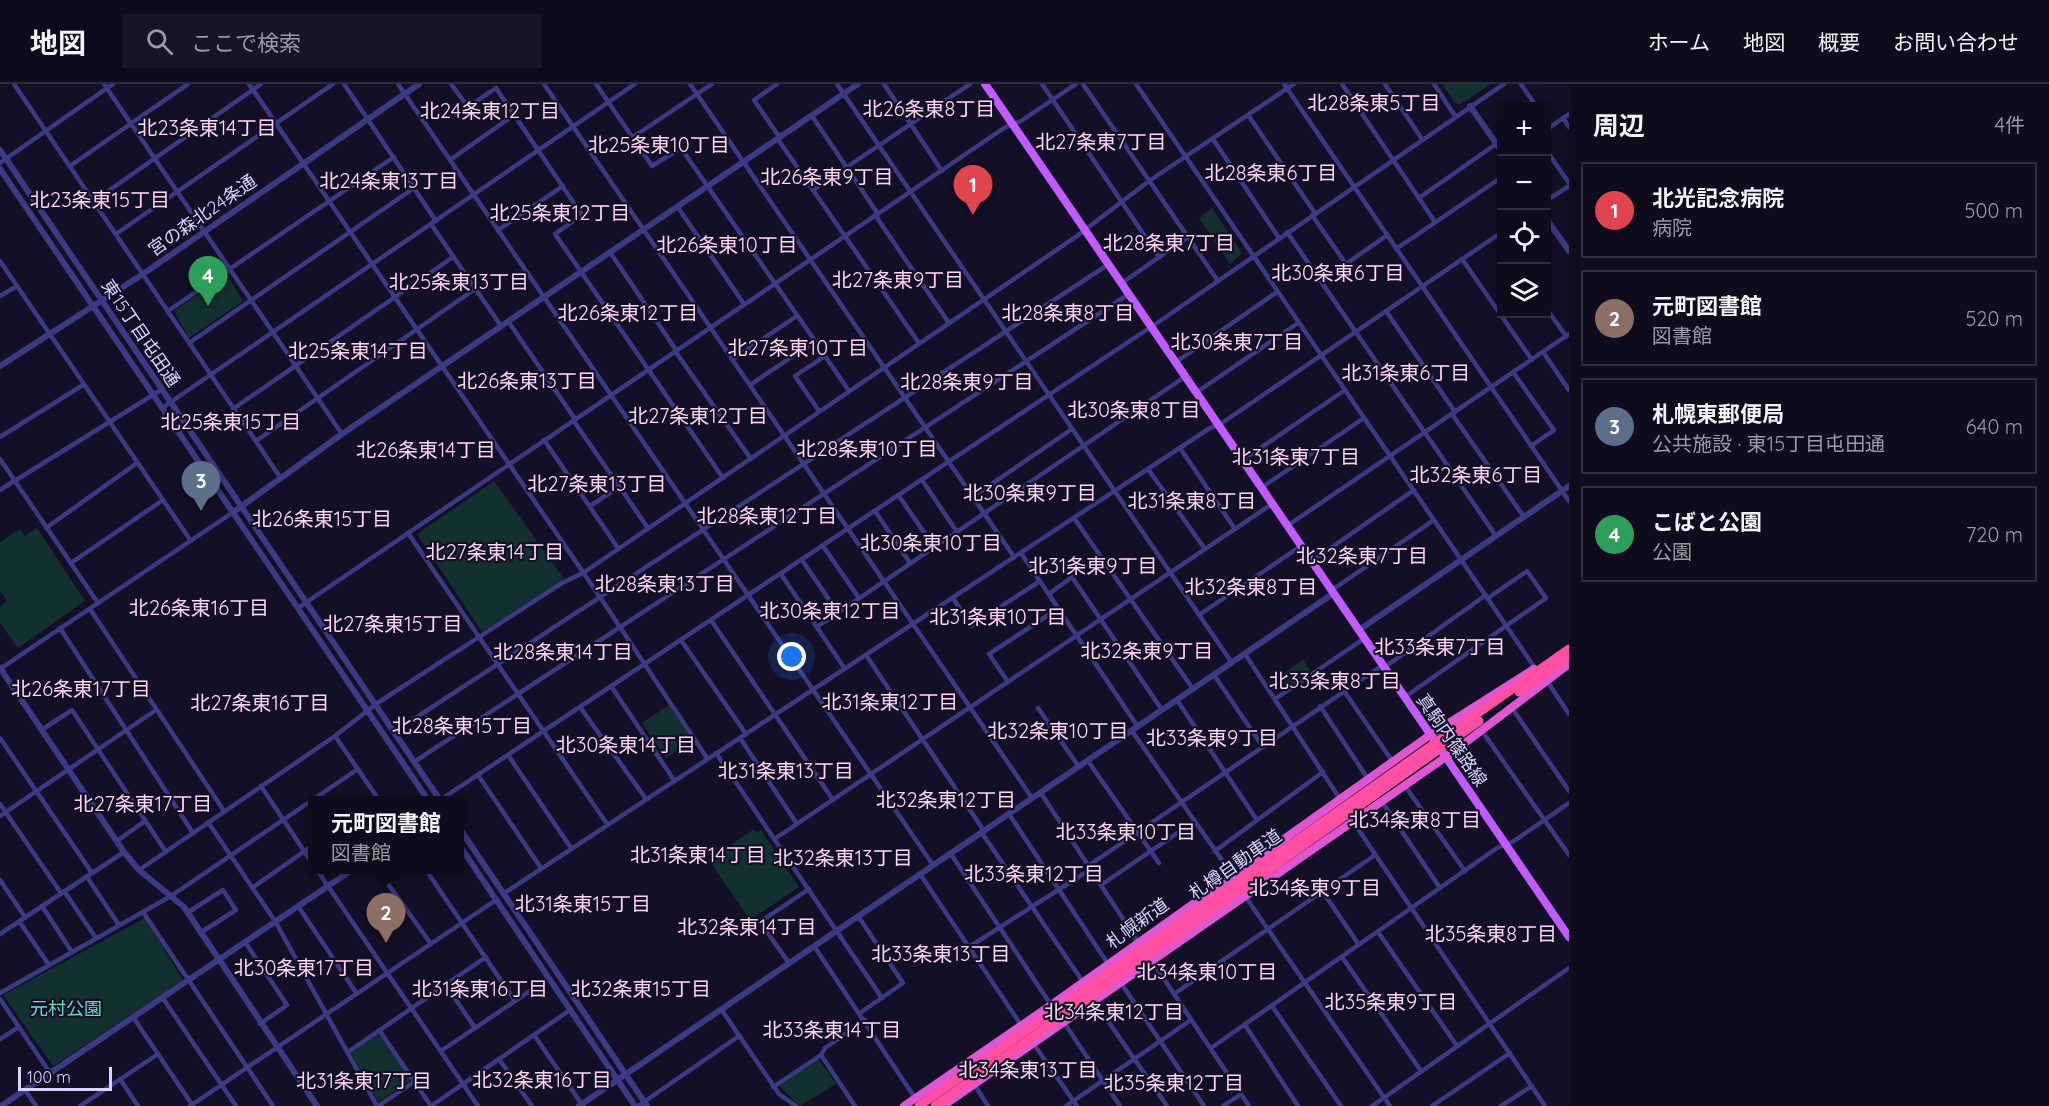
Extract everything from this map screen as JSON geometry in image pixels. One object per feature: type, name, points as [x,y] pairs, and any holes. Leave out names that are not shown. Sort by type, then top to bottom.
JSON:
[{"type":"highway","name":"札幌新道","points":[[904,1106],[917,1102],[1021,1025],[1430,735],[1569,645]]},
{"type":"highway","name":"札樽自動車道","points":[[917,1102],[1499,699],[1569,645]]},
{"type":"highway","name":"札樽自動車道","points":[[935,1106],[1569,657]]},
{"type":"highway","points":[[943,1106],[1405,786],[1567,667]]},
{"type":"main road","name":"真駒内篠路線","points":[[986,84],[1569,937]]},
{"type":"street","points":[[3,160],[105,86],[113,84]]},
{"type":"street","points":[[70,166],[188,84]]},
{"type":"street","points":[[249,84],[584,573],[707,758]]},
{"type":"street","points":[[94,201],[261,84]]},
{"type":"street","points":[[116,234],[333,84]]},
{"type":"street","points":[[344,84],[414,188],[453,257],[501,326]]},
{"type":"street","points":[[398,84],[933,865]]},
{"type":"street","name":"宮の森北24条通","points":[[0,366],[143,274],[419,84]]},
{"type":"street","points":[[452,84],[468,107],[496,88],[582,215],[555,234],[579,273],[723,478]]},
{"type":"street","points":[[544,84],[972,707],[1032,798]]},
{"type":"street","points":[[596,84],[652,166],[681,148],[815,341],[750,385]]},
{"type":"street","points":[[162,408],[635,84]]},
{"type":"street","points":[[690,84],[1014,557]]},
{"type":"street","points":[[633,137],[712,84]]},
{"type":"street","points":[[777,84],[754,100],[919,343]]},
{"type":"street","points":[[837,84],[1232,663]]},
{"type":"street","points":[[317,1106],[187,913],[171,896],[139,870],[124,852],[44,729],[0,669],[191,541],[342,434],[858,84]]},
{"type":"street","points":[[884,84],[942,171]]},
{"type":"street","points":[[813,190],[970,84]]},
{"type":"street","points":[[1042,84],[1159,257]]},
{"type":"street","points":[[298,608],[876,214],[1004,128],[1013,125],[1076,84]]},
{"type":"street","points":[[1083,84],[1218,281]]},
{"type":"street","points":[[1136,84],[1535,668]]},
{"type":"street","points":[[139,870],[368,713],[376,704],[562,583],[584,573],[684,503],[786,436],[819,411],[984,300],[1286,86],[1294,84]]},
{"type":"street","points":[[1342,84],[1435,222]]},
{"type":"street","points":[[1384,84],[1422,139]]},
{"type":"street","points":[[1434,84],[1455,116]]},
{"type":"street","points":[[446,796],[1151,327],[1504,84]]},
{"type":"street","points":[[1521,84],[1533,102]]},
{"type":"street","points":[[18,85],[45,130],[280,477]]},
{"type":"street","points":[[105,86],[342,434]]},
{"type":"street","points":[[1286,86],[1420,287],[1569,501]]},
{"type":"street","points":[[1419,198],[1496,144],[1470,106]]},
{"type":"street","points":[[1551,125],[1569,114]]},
{"type":"street","points":[[450,160],[514,115]]},
{"type":"street","points":[[1248,115],[1346,264],[1386,236]]},
{"type":"street","points":[[812,116],[949,323]]},
{"type":"street","points":[[1563,118],[1569,127]]},
{"type":"street","points":[[1213,139],[1279,238]]},
{"type":"street","name":"東15丁目屯田通","points":[[0,150],[3,160],[437,796]]},
{"type":"street","points":[[1550,156],[1569,184],[1551,197]]},
{"type":"street","points":[[168,312],[394,157]]},
{"type":"street","name":"東15丁目屯田通","points":[[0,169],[425,796]]},
{"type":"street","points":[[1396,249],[1497,180]]},
{"type":"street","points":[[498,230],[563,186]]},
{"type":"street","points":[[189,343],[414,188]]},
{"type":"street","points":[[677,206],[744,304]]},
{"type":"street","points":[[1551,225],[1569,251]]},
{"type":"street","points":[[1287,232],[1496,536]]},
{"type":"street","points":[[503,894],[1180,448],[1219,425],[1497,235]]},
{"type":"street","points":[[1122,283],[1188,237]]},
{"type":"street","points":[[610,252],[751,459]]},
{"type":"street","points":[[233,409],[453,257]]},
{"type":"street","points":[[1462,259],[1532,360]]},
{"type":"street","points":[[0,261],[191,541]]},
{"type":"street","points":[[394,732],[1109,264]]},
{"type":"street","points":[[0,296],[17,286]]},
{"type":"street","points":[[256,441],[475,289]]},
{"type":"street","points":[[1176,362],[1277,292]]},
{"type":"street","points":[[414,762],[1129,294]]},
{"type":"street","points":[[1386,311],[1524,517]]},
{"type":"street","points":[[1287,526],[1568,335],[1551,314]]},
{"type":"street","points":[[733,359],[797,316]]},
{"type":"street","points":[[508,321],[648,528]]},
{"type":"street","points":[[1197,393],[1298,322]]},
{"type":"street","points":[[1543,352],[1569,390]]},
{"type":"street","points":[[819,411],[795,376],[825,356],[849,391]]},
{"type":"street","points":[[1514,372],[1554,430],[1531,446]]},
{"type":"street","points":[[817,627],[1186,376]]},
{"type":"street","points":[[0,437],[83,385]]},
{"type":"street","points":[[0,490],[161,390]]},
{"type":"street","points":[[1243,460],[1345,390]]},
{"type":"street","points":[[1261,488],[1364,418]]},
{"type":"street","points":[[974,496],[1072,429]]},
{"type":"street","points":[[544,440],[618,548]]},
{"type":"street","points":[[1180,448],[1235,529]]},
{"type":"street","points":[[0,459],[98,603]]},
{"type":"street","points":[[46,528],[137,463]]},
{"type":"street","points":[[1148,469],[1205,549]]},
{"type":"street","points":[[922,480],[957,532]]},
{"type":"street","points":[[1359,630],[1569,486]]},
{"type":"street","points":[[590,506],[619,487]]},
{"type":"street","points":[[1312,561],[1414,490]]},
{"type":"street","points":[[899,496],[934,547]]},
{"type":"street","points":[[71,563],[163,500]]},
{"type":"street","points":[[776,838],[1272,504]]},
{"type":"street","points":[[875,512],[910,563]]},
{"type":"street","points":[[1074,518],[1193,689]]},
{"type":"street","points":[[534,1035],[581,1105],[1232,663],[1434,520]]},
{"type":"street","points":[[408,533],[607,824]]},
{"type":"street","points":[[823,546],[859,598]]},
{"type":"street","points":[[1199,615],[1301,546]]},
{"type":"street","points":[[1021,553],[1059,608],[1182,802],[1390,1106]]},
{"type":"street","points":[[802,560],[838,613]]},
{"type":"street","points":[[969,947],[1030,906],[1059,890],[1136,832],[1320,706],[1527,571],[1546,598],[1405,698]]},
{"type":"street","points":[[781,574],[845,669]]},
{"type":"street","points":[[1048,594],[1072,577],[1162,710]]},
{"type":"street","points":[[953,598],[971,626],[1040,581]]},
{"type":"street","points":[[1008,682],[989,654],[1059,608]]},
{"type":"street","points":[[90,609],[224,811]]},
{"type":"street","points":[[711,620],[833,800]]},
{"type":"street","points":[[60,628],[193,833]]},
{"type":"street","points":[[1275,699],[1365,639]]},
{"type":"street","points":[[681,640],[746,734]]},
{"type":"street","points":[[1245,654],[1410,909],[1545,1106]]},
{"type":"street","points":[[866,655],[1030,906],[1083,982]]},
{"type":"street","points":[[1214,675],[1263,747]]},
{"type":"street","points":[[1546,681],[1569,714]]},
{"type":"street","points":[[611,686],[675,780]]},
{"type":"street","points":[[1344,691],[1393,762]]},
{"type":"street","points":[[1177,700],[1257,820]]},
{"type":"street","points":[[1320,706],[1368,779]]},
{"type":"street","points":[[580,707],[645,799]]},
{"type":"street","points":[[1038,708],[1078,767]]},
{"type":"street","points":[[1512,708],[1569,791]]},
{"type":"street","points":[[44,729],[72,710],[166,852]]},
{"type":"street","points":[[0,816],[156,710]]},
{"type":"street","points":[[1482,731],[1569,855]]},
{"type":"street","points":[[335,736],[376,796]]},
{"type":"street","points":[[0,738],[90,875],[119,925]]},
{"type":"street","points":[[740,738],[797,824]]},
{"type":"street","points":[[716,753],[776,838],[882,998]]},
{"type":"street","points":[[508,755],[571,848]]},
{"type":"street","points":[[1088,761],[1159,863]]},
{"type":"street","points":[[318,796],[358,769]]},
{"type":"street","points":[[1215,851],[1323,772]]},
{"type":"street","points":[[478,775],[541,868]]},
{"type":"street","points":[[261,786],[308,856]]},
{"type":"street","points":[[1405,786],[1465,871]]},
{"type":"street","points":[[1041,793],[1138,942]]},
{"type":"street","points":[[1382,802],[1440,888]]},
{"type":"street","points":[[0,993],[171,896],[308,803]]},
{"type":"street","points":[[1211,1048],[1440,888],[1569,803]]},
{"type":"street","points":[[0,804],[96,938]]},
{"type":"street","points":[[1009,814],[1108,964]]},
{"type":"street","points":[[117,841],[145,821]]},
{"type":"street","points":[[1101,885],[1195,821]]},
{"type":"street","points":[[208,822],[275,921],[378,1106],[414,1082]]},
{"type":"street","points":[[464,836],[646,1104]]},
{"type":"street","points":[[252,888],[308,849]]},
{"type":"street","points":[[0,934],[124,852]]},
{"type":"street","points":[[464,853],[636,1106],[646,1104],[739,1036]]},
{"type":"street","points":[[951,854],[1120,1106]]},
{"type":"street","points":[[1174,994],[1375,855]]},
{"type":"street","points":[[320,874],[478,1106]]},
{"type":"street","points":[[1,1106],[346,874]]},
{"type":"street","points":[[381,874],[431,944]]},
{"type":"street","points":[[429,874],[515,1001]]},
{"type":"street","points":[[920,874],[1021,1025]]},
{"type":"street","points":[[0,880],[25,917]]},
{"type":"street","points":[[789,963],[760,922],[809,888]]},
{"type":"street","points":[[187,913],[223,890],[236,910],[200,933]]},
{"type":"street","points":[[1323,892],[1359,945]]},
{"type":"street","points":[[133,1017],[192,1106],[496,900]]},
{"type":"street","points":[[42,906],[72,952]]},
{"type":"street","points":[[298,906],[357,994]]},
{"type":"street","points":[[143,912],[273,1106]]},
{"type":"street","points":[[858,916],[903,983],[860,1013]]},
{"type":"street","points":[[19,921],[49,965]]},
{"type":"street","points":[[1378,932],[1457,1046]]},
{"type":"street","points":[[244,942],[286,1005],[260,1024]]},
{"type":"street","points":[[814,946],[917,1102]]},
{"type":"street","points":[[348,1052],[486,957]]},
{"type":"street","points":[[1341,957],[1421,1071]]},
{"type":"street","points":[[1152,961],[1249,1106]]},
{"type":"street","points":[[1372,1106],[1569,968]]},
{"type":"street","points":[[441,1051],[549,978]]},
{"type":"street","points":[[1121,983],[1204,1106]]},
{"type":"street","points":[[446,985],[475,1028]]},
{"type":"street","points":[[162,997],[236,1106]]},
{"type":"street","points":[[0,999],[50,1072]]},
{"type":"street","points":[[1094,1001],[1167,1106]]},
{"type":"street","points":[[1272,1006],[1341,1106]]},
{"type":"street","points":[[721,1009],[773,1087],[791,1105]]},
{"type":"street","points":[[379,1030],[431,1106],[570,1010]]},
{"type":"street","points":[[773,1087],[821,1055],[825,1048],[865,1020]]},
{"type":"street","points":[[1066,1106],[1075,1103],[1191,1020]]},
{"type":"street","points":[[1245,1025],[1298,1106]]},
{"type":"street","points":[[0,1039],[20,1028]]},
{"type":"street","points":[[1033,1043],[1075,1103]]},
{"type":"street","points":[[1432,1106],[1510,1053]]},
{"type":"street","points":[[83,1105],[158,1054]]},
{"type":"street","points":[[821,1055],[855,1106]]},
{"type":"street","points":[[499,1059],[532,1106]]},
{"type":"street","points":[[120,1079],[138,1106]]},
{"type":"street","points":[[974,1084],[988,1106]]},
{"type":"street","points":[[1501,1106],[1532,1086]]},
{"type":"street","points":[[25,1090],[36,1106]]},
{"type":"street","points":[[1223,1106],[1241,1094]]},
{"type":"green space","points":[[1442,84],[1491,84],[1461,104],[1456,104]]},
{"type":"green space","points":[[1212,208],[1242,253],[1230,264],[1199,218]]},
{"type":"green space","points":[[227,275],[243,301],[189,338],[174,311]]},
{"type":"green space","points":[[494,481],[564,579],[482,632],[417,534]]},
{"type":"green space","points":[[37,528],[85,601],[18,648],[0,623],[0,606],[7,601],[0,591],[0,542],[20,529],[25,536]]},
{"type":"green space","points":[[1303,660],[1311,672],[1281,692],[1273,680]]},
{"type":"green space","points":[[669,705],[692,740],[666,758],[642,723]]},
{"type":"green space","points":[[754,829],[757,833],[761,830],[799,887],[750,920],[709,860]]},
{"type":"green space","name":"元村公園","points":[[145,918],[183,980],[53,1066],[3,995]]},
{"type":"green space","points":[[378,1034],[410,1078],[409,1082],[378,1102],[351,1053]]},
{"type":"green space","points":[[818,1058],[836,1084],[800,1106],[778,1085]]},
{"type":"place","name":"北光記念病院","points":[[973,215]]},
{"type":"place","name":"こばと公園","points":[[208,306]]},
{"type":"place","name":"札幌東郵便局","points":[[201,511]]},
{"type":"place","name":"元町図書館","points":[[386,943]]},
{"type":"district","name":"北28条東5丁目","points":[[1374,102]]},
{"type":"district","name":"北26条東8丁目","points":[[929,108]]},
{"type":"district","name":"北24条東12丁目","points":[[490,110]]},
{"type":"district","name":"北23条東14丁目","points":[[207,127]]},
{"type":"district","name":"北27条東7丁目","points":[[1101,141]]},
{"type":"district","name":"北25条東10丁目","points":[[659,144]]},
{"type":"district","name":"北28条東6丁目","points":[[1271,172]]},
{"type":"district","name":"北26条東9丁目","points":[[827,176]]},
{"type":"district","name":"北24条東13丁目","points":[[389,180]]},
{"type":"district","name":"北23条東15丁目","points":[[100,199]]},
{"type":"district","name":"北25条東12丁目","points":[[560,212]]},
{"type":"district","name":"北28条東7丁目","points":[[1169,242]]},
{"type":"district","name":"北26条東10丁目","points":[[727,244]]},
{"type":"district","name":"北30条東6丁目","points":[[1338,272]]},
{"type":"district","name":"北27条東9丁目","points":[[898,279]]},
{"type":"district","name":"北25条東13丁目","points":[[459,281]]},
{"type":"district","name":"北26条東12丁目","points":[[628,312]]},
{"type":"district","name":"北28条東8丁目","points":[[1068,312]]},
{"type":"district","name":"北30条東7丁目","points":[[1237,341]]},
{"type":"district","name":"北27条東10丁目","points":[[798,347]]},
{"type":"district","name":"北25条東14丁目","points":[[358,350]]},
{"type":"district","name":"北31条東6丁目","points":[[1406,372]]},
{"type":"district","name":"北26条東13丁目","points":[[527,380]]},
{"type":"district","name":"北28条東9丁目","points":[[967,381]]},
{"type":"district","name":"北30条東8丁目","points":[[1134,409]]},
{"type":"district","name":"北27条東12丁目","points":[[698,415]]},
{"type":"district","name":"北25条東15丁目","points":[[231,421]]},
{"type":"district","name":"北28条東10丁目","points":[[867,448]]},
{"type":"district","name":"北26条東14丁目","points":[[426,449]]},
{"type":"district","name":"北31条東7丁目","points":[[1296,456]]},
{"type":"district","name":"北32条東6丁目","points":[[1476,474]]},
{"type":"district","name":"北27条東13丁目","points":[[597,483]]},
{"type":"district","name":"北30条東9丁目","points":[[1030,492]]},
{"type":"district","name":"北31条東8丁目","points":[[1192,500]]},
{"type":"district","name":"北28条東12丁目","points":[[767,515]]},
{"type":"district","name":"北26条東15丁目","points":[[322,518]]},
{"type":"district","name":"北30条東10丁目","points":[[931,542]]},
{"type":"district","name":"北27条東14丁目","points":[[495,551]]},
{"type":"district","name":"北32条東7丁目","points":[[1362,555]]},
{"type":"district","name":"北31条東9丁目","points":[[1093,565]]},
{"type":"district","name":"北28条東13丁目","points":[[665,583]]},
{"type":"district","name":"北32条東8丁目","points":[[1251,586]]},
{"type":"district","name":"北26条東16丁目","points":[[199,607]]},
{"type":"district","name":"北30条東12丁目","points":[[830,610]]},
{"type":"district","name":"北31条東10丁目","points":[[998,616]]},
{"type":"district","name":"北27条東15丁目","points":[[393,623]]},
{"type":"district","name":"北33条東7丁目","points":[[1440,646]]},
{"type":"district","name":"北32条東9丁目","points":[[1147,650]]},
{"type":"district","name":"北28条東14丁目","points":[[563,651]]},
{"type":"district","name":"北33条東8丁目","points":[[1335,680]]},
{"type":"district","name":"北26条東17丁目","points":[[81,688]]},
{"type":"district","name":"北31条東12丁目","points":[[890,701]]},
{"type":"district","name":"北27条東16丁目","points":[[260,702]]},
{"type":"district","name":"北28条東15丁目","points":[[462,725]]},
{"type":"district","name":"北32条東10丁目","points":[[1058,730]]},
{"type":"district","name":"北33条東9丁目","points":[[1212,737]]},
{"type":"district","name":"北30条東14丁目","points":[[626,744]]},
{"type":"district","name":"北31条東13丁目","points":[[786,770]]},
{"type":"district","name":"北32条東12丁目","points":[[946,799]]},
{"type":"district","name":"北27条東17丁目","points":[[143,803]]},
{"type":"district","name":"北34条東8丁目","points":[[1415,819]]},
{"type":"district","name":"北33条東10丁目","points":[[1126,831]]},
{"type":"district","name":"北31条東14丁目","points":[[698,854]]},
{"type":"district","name":"北32条東13丁目","points":[[843,857]]},
{"type":"district","name":"北33条東12丁目","points":[[1034,873]]},
{"type":"district","name":"北34条東9丁目","points":[[1315,887]]},
{"type":"district","name":"北31条東15丁目","points":[[583,903]]},
{"type":"district","name":"北32条東14丁目","points":[[747,926]]},
{"type":"district","name":"北35条東8丁目","points":[[1491,933]]},
{"type":"district","name":"北33条東13丁目","points":[[941,953]]},
{"type":"district","name":"北30条東17丁目","points":[[304,967]]},
{"type":"district","name":"北34条東10丁目","points":[[1207,971]]},
{"type":"district","name":"北31条東16丁目","points":[[480,988]]},
{"type":"district","name":"北32条東15丁目","points":[[641,988]]},
{"type":"district","name":"北35条東9丁目","points":[[1391,1001]]},
{"type":"district","name":"北34条東12丁目","points":[[1114,1011]]},
{"type":"district","name":"北33条東14丁目","points":[[832,1029]]},
{"type":"district","name":"北34条東13丁目","points":[[1028,1069]]},
{"type":"district","name":"北32条東16丁目","points":[[542,1079]]},
{"type":"district","name":"北31条東17丁目","points":[[364,1080]]},
{"type":"district","name":"北35条東12丁目","points":[[1174,1082]]}]
